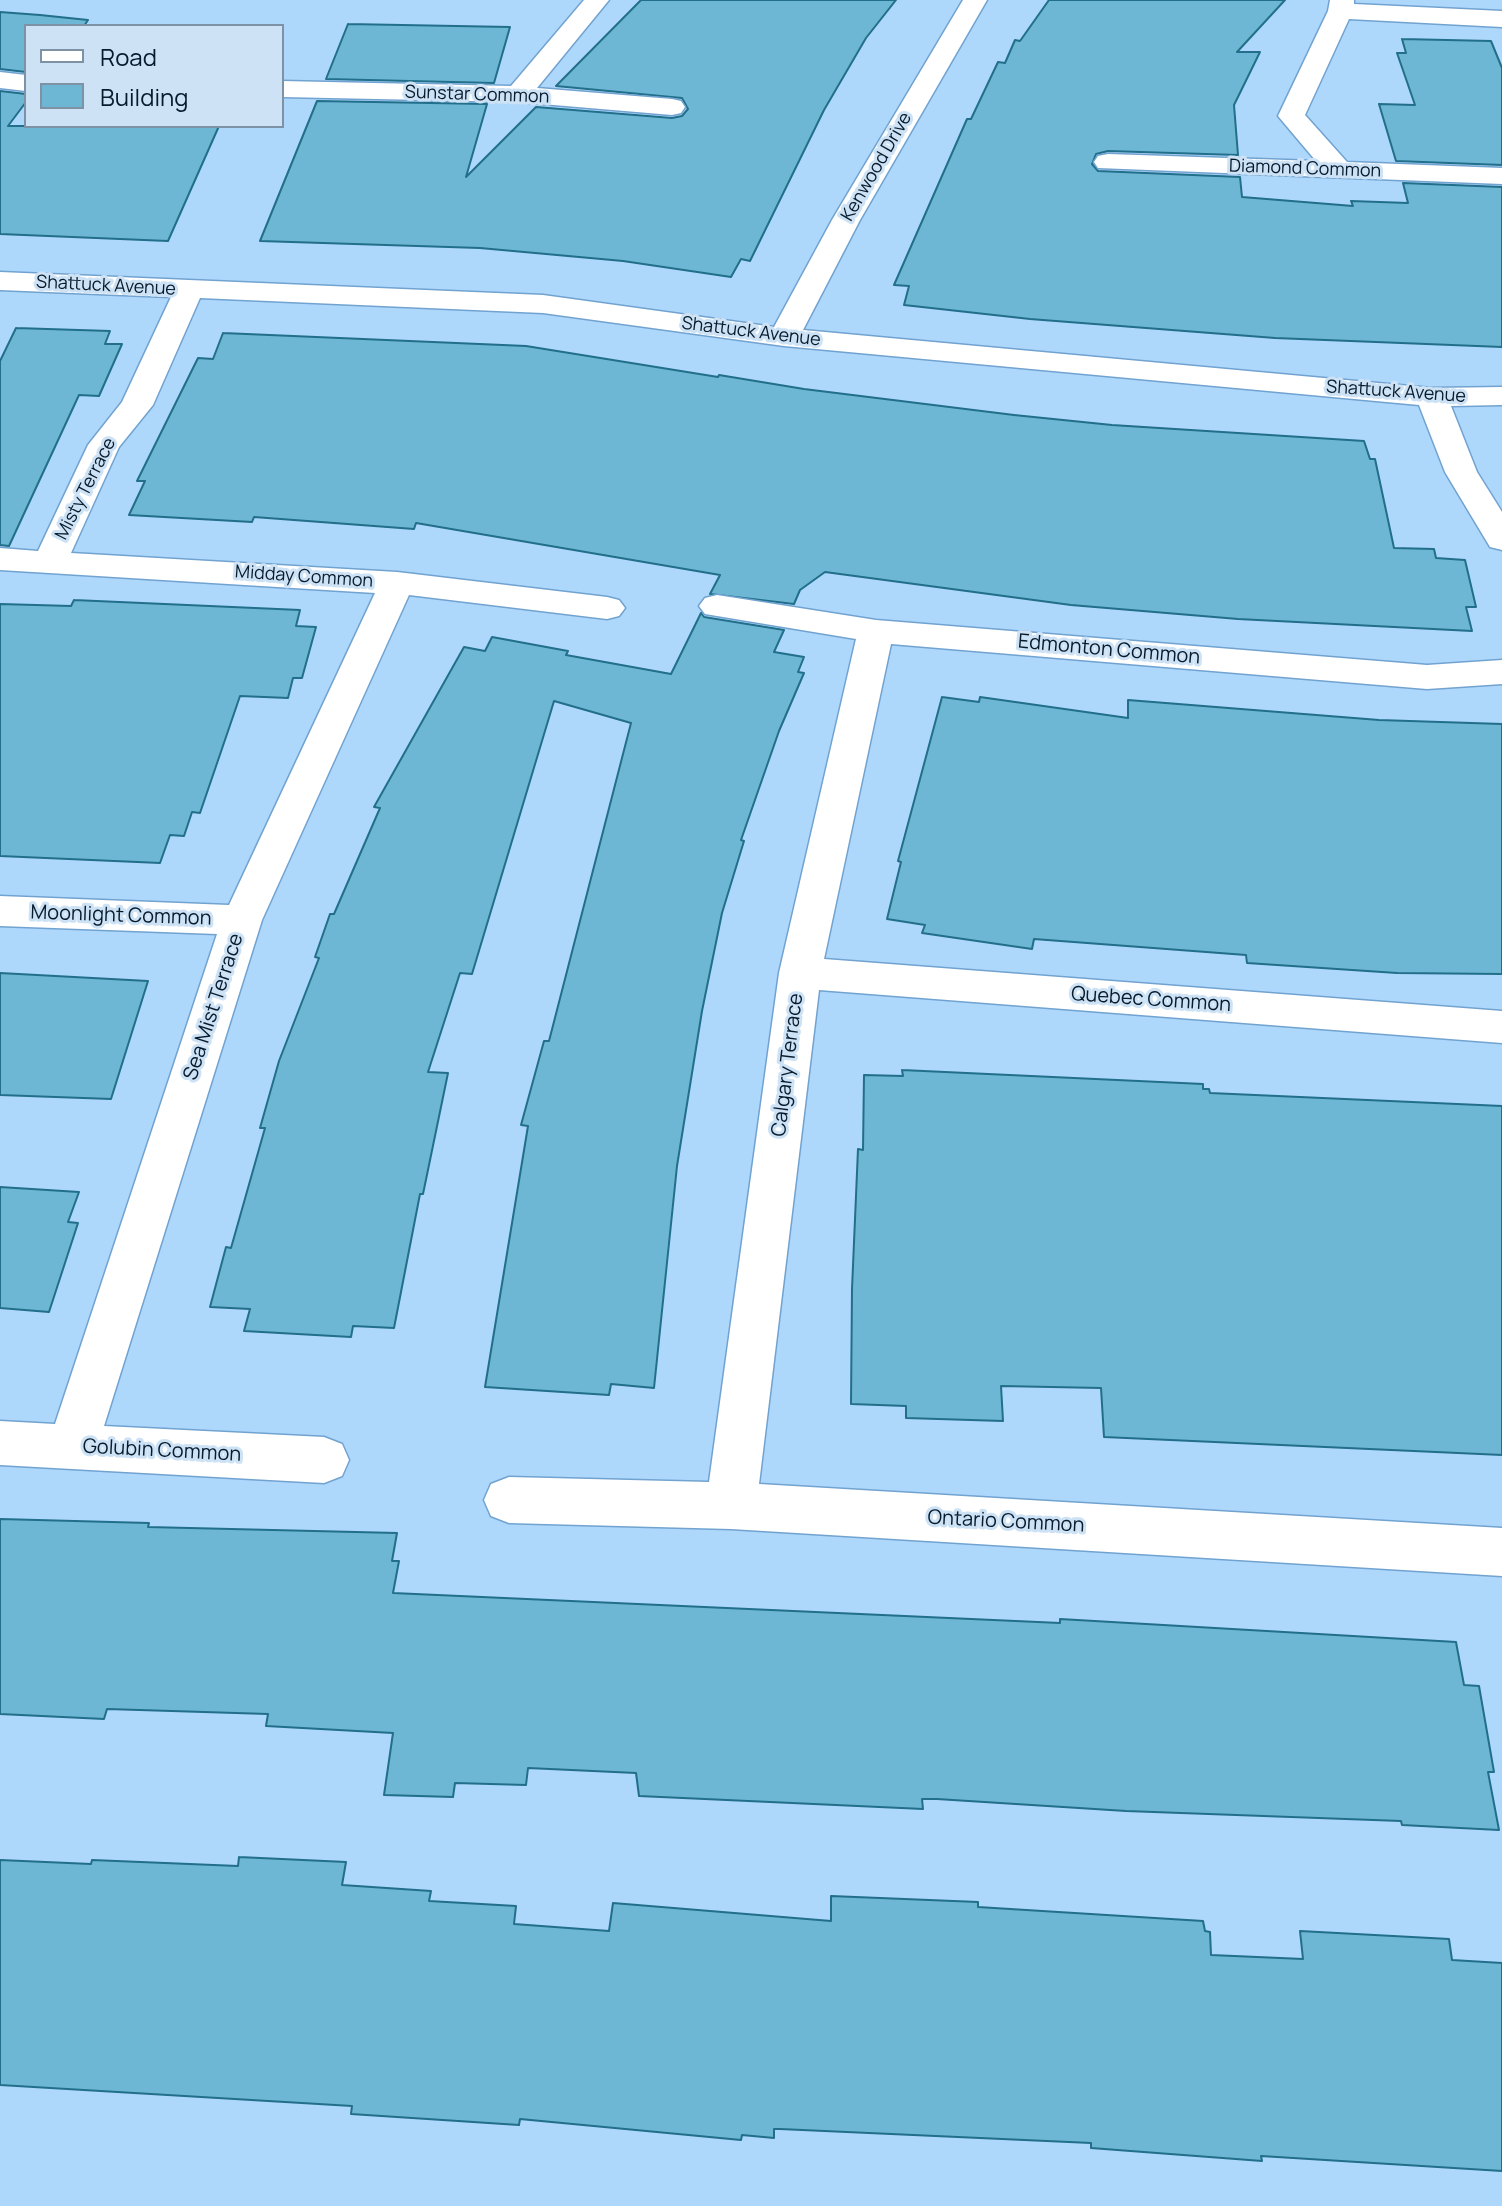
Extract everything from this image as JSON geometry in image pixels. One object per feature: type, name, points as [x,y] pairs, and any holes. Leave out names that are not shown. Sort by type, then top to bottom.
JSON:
[{"type":"street","points":[[518,94],[597,0]]},
{"type":"street","name":"Kenwood Drive","points":[[784,337],[846,220],[975,0]]},
{"type":"street","points":[[1340,171],[1291,116],[1341,5],[1502,19]]},
{"type":"street","points":[[0,80],[24,83]]},
{"type":"street","name":"Sunstar Common","points":[[284,89],[518,94],[672,107]]},
{"type":"street","name":"Diamond Common","points":[[1108,162],[1502,176]]},
{"type":"street","name":"Shattuck Avenue","points":[[0,281],[543,304],[784,337],[1432,397],[1502,396]]},
{"type":"street","name":"Misty Terrace","points":[[50,561],[104,445],[137,405],[189,290]]},
{"type":"street","points":[[1432,397],[1461,472],[1502,540]]},
{"type":"street","name":"Midday Common","points":[[0,559],[397,583],[607,608]]},
{"type":"street","name":"Sea Mist Terrace","points":[[73,1446],[242,920],[397,583]]},
{"type":"street","name":"Edmonton Common","points":[[717,606],[876,631],[1427,677],[1502,672]]},
{"type":"street","name":"Calgary Terrace","points":[[731,1506],[800,973],[876,631]]},
{"type":"street","name":"Moonlight Common","points":[[0,911],[242,920]]},
{"type":"street","name":"Quebec Common","points":[[800,973],[1502,1027]]},
{"type":"street","name":"Golubin Common","points":[[0,1443],[324,1460]]},
{"type":"street","name":"Ontario Common","points":[[509,1500],[731,1506],[1502,1552]]},
{"type":"building","points":[[641,0],[896,0],[866,38],[824,110],[750,261],[741,259],[731,277],[623,261],[480,248],[260,241],[317,101],[487,104],[466,177],[536,107],[672,118],[682,116],[688,109],[682,98],[556,86]]},
{"type":"building","points":[[1049,0],[1285,0],[1237,52],[1260,52],[1234,105],[1238,155],[1108,151],[1096,154],[1092,164],[1098,171],[1240,177],[1242,197],[1353,206],[1351,201],[1408,203],[1403,183],[1502,187],[1502,347],[1275,338],[1030,319],[904,305],[909,286],[894,285],[967,119],[971,119],[998,62],[1005,63],[1015,40],[1020,41]]},
{"type":"building","points":[[0,12],[88,20],[85,24],[24,24],[24,72],[0,69]]},
{"type":"building","points":[[348,24],[510,27],[494,83],[326,79]]},
{"type":"building","points":[[1402,39],[1491,41],[1502,68],[1502,165],[1396,161],[1379,104],[1415,105],[1397,53],[1406,53]]},
{"type":"building","points":[[0,91],[24,94],[24,105],[8,126],[218,128],[168,241],[0,234]]},
{"type":"building","points":[[16,328],[110,331],[105,344],[122,344],[99,396],[79,395],[9,546],[0,545],[0,361]]},
{"type":"building","points":[[223,333],[526,346],[718,377],[1014,415],[1112,425],[1364,441],[1370,459],[1375,459],[1394,548],[1434,549],[1436,558],[1465,560],[1476,607],[1466,607],[1472,631],[1238,619],[1071,605],[825,572],[800,590],[794,604],[710,594],[720,575],[416,523],[414,529],[254,517],[252,522],[129,515],[145,481],[137,481],[198,358],[213,359]]},
{"type":"building","points":[[74,600],[300,610],[296,626],[316,627],[302,678],[293,678],[288,698],[240,696],[200,813],[192,812],[184,836],[170,835],[160,863],[0,856],[0,604],[71,606]]},
{"type":"building","points":[[701,613],[704,617],[784,630],[774,652],[804,657],[798,672],[804,673],[779,731],[741,840],[744,841],[722,913],[702,1011],[677,1166],[654,1388],[611,1384],[609,1395],[485,1387],[528,1126],[521,1125],[544,1041],[549,1041],[631,723],[554,701],[472,974],[460,973],[428,1072],[448,1073],[394,1328],[353,1326],[351,1337],[244,1331],[250,1309],[210,1307],[226,1247],[231,1248],[265,1128],[260,1128],[279,1061],[319,958],[315,957],[330,914],[334,914],[380,808],[374,807],[464,647],[485,651],[492,637],[568,651],[566,655],[671,674]]},
{"type":"building","points":[[942,697],[979,702],[980,697],[1128,718],[1128,700],[1379,720],[1502,724],[1502,974],[1397,973],[1247,963],[1246,955],[1034,939],[1032,949],[922,933],[925,925],[887,919],[901,862],[898,861]]},
{"type":"building","points":[[0,973],[148,981],[111,1099],[0,1095]]},
{"type":"building","points":[[902,1070],[1203,1084],[1203,1089],[1209,1089],[1210,1093],[1502,1106],[1502,1455],[1104,1437],[1101,1388],[1001,1386],[1003,1421],[906,1418],[906,1406],[851,1404],[852,1289],[858,1149],[863,1150],[864,1075],[903,1076]]},
{"type":"building","points":[[0,1187],[79,1192],[68,1222],[78,1223],[49,1312],[0,1308]]},
{"type":"building","points":[[0,1519],[149,1523],[148,1527],[397,1533],[392,1561],[399,1561],[393,1593],[1060,1623],[1060,1619],[1456,1642],[1464,1685],[1479,1686],[1494,1772],[1488,1772],[1499,1830],[1402,1825],[1401,1821],[1126,1811],[937,1799],[922,1799],[923,1809],[639,1796],[636,1773],[528,1768],[526,1785],[455,1783],[453,1797],[384,1795],[393,1733],[266,1726],[268,1714],[107,1709],[104,1719],[0,1714]]},
{"type":"building","points":[[239,1857],[346,1862],[342,1885],[431,1891],[429,1901],[516,1906],[514,1924],[609,1931],[613,1903],[831,1921],[831,1896],[978,1902],[978,1907],[1203,1921],[1205,1931],[1210,1932],[1211,1955],[1303,1959],[1300,1931],[1449,1939],[1452,1960],[1502,1963],[1502,2171],[1261,2156],[1262,2161],[1091,2148],[1091,2143],[780,2129],[774,2129],[774,2138],[742,2135],[741,2140],[520,2119],[519,2125],[351,2114],[352,2106],[0,2085],[0,1860],[238,1866]]}]
